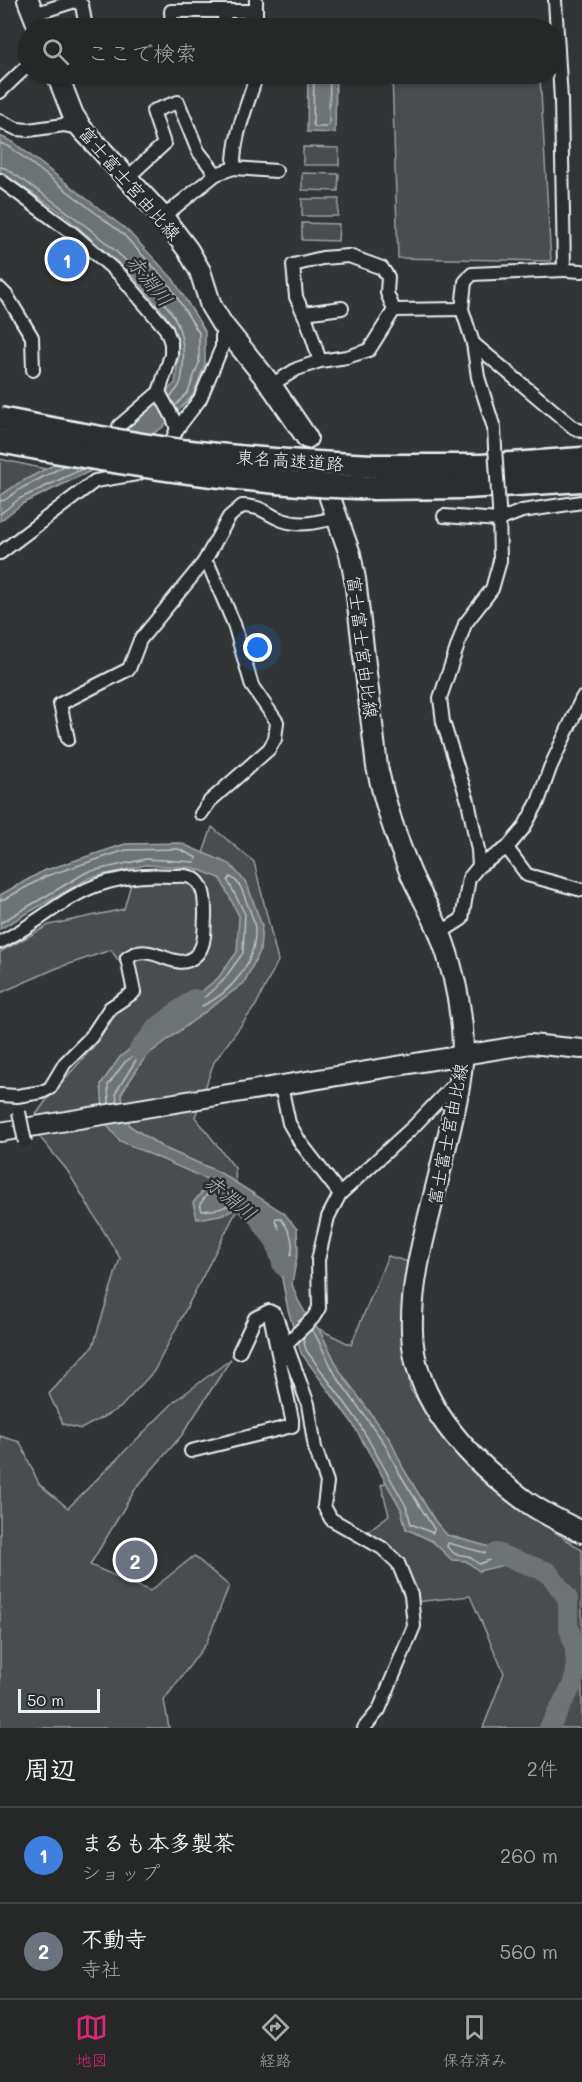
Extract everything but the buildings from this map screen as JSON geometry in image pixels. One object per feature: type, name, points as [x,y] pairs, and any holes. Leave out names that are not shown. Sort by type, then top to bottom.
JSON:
[{"type":"highway","name":"東名高速道路","points":[[0,419],[182,451],[269,460],[373,477],[466,487],[582,480]]},
{"type":"highway","name":"東名高速道路","points":[[0,441],[175,471],[270,482],[373,477],[582,459]]},
{"type":"main road","name":"富士富士宮由比線","points":[[61,84],[81,129],[163,217],[188,250],[200,271],[211,306],[222,324],[271,385],[307,438]]},
{"type":"main road","name":"富士富士宮由比線","points":[[330,498],[339,517],[355,579],[377,767],[383,794],[411,874],[440,933],[459,1003],[462,1029],[461,1077],[417,1271],[412,1332],[414,1355],[431,1403],[463,1444],[497,1478],[524,1500],[582,1532]]},
{"type":"street","points":[[33,12],[56,0]]},
{"type":"street","points":[[555,0],[556,18]]},
{"type":"street","points":[[33,12],[75,1],[82,5],[84,18]]},
{"type":"street","points":[[171,18],[171,11],[225,11],[256,5]]},
{"type":"street","points":[[224,18],[225,11]]},
{"type":"street","points":[[0,92],[18,75]]},
{"type":"street","points":[[234,168],[233,156],[237,138],[254,84]]},
{"type":"street","points":[[560,84],[564,270]]},
{"type":"street","points":[[127,178],[164,144],[153,111],[178,102],[198,151],[216,174]]},
{"type":"street","points":[[0,121],[17,129],[29,130],[64,125],[81,129]]},
{"type":"street","points":[[163,217],[216,174],[234,168],[276,171]]},
{"type":"street","points":[[0,180],[72,233],[120,275],[166,329],[171,343],[171,355],[159,392],[119,426]]},
{"type":"street","points":[[320,361],[304,313],[296,297],[293,265],[322,258],[349,256],[382,268],[388,277],[387,293],[393,310]]},
{"type":"street","points":[[478,866],[478,850],[468,801],[443,722],[440,698],[465,624],[492,589],[500,561],[494,428],[478,377],[473,343],[462,309],[465,282],[472,274],[582,271]]},
{"type":"street","points":[[0,289],[7,296],[32,337],[33,370]]},
{"type":"street","points":[[304,313],[342,308]]},
{"type":"street","points":[[393,310],[462,309]]},
{"type":"street","points":[[271,385],[297,369],[320,361],[347,357],[369,350],[393,310]]},
{"type":"street","points":[[0,553],[94,481],[137,474],[164,459],[175,424],[200,399],[222,347],[222,324]]},
{"type":"street","points":[[473,343],[574,428],[582,431]]},
{"type":"street","points":[[159,392],[175,424]]},
{"type":"street","points":[[444,516],[499,514],[582,502]]},
{"type":"street","points":[[68,739],[60,704],[129,669],[140,640],[204,562],[229,517],[242,506],[258,506],[282,520],[308,525],[339,517]]},
{"type":"street","points":[[201,814],[210,801],[269,749],[275,739],[277,722],[252,686],[234,624],[210,568],[204,562]]},
{"type":"street","points":[[440,933],[462,918],[470,878],[478,866],[507,848],[523,829],[538,802],[550,768],[582,698]]},
{"type":"street","points":[[507,848],[527,875],[582,890]]},
{"type":"street","points":[[0,942],[95,886],[137,875],[190,877],[200,883],[203,894],[205,909],[202,948],[194,958],[176,962],[148,951],[134,952],[127,958],[134,992],[110,1008],[91,1037],[65,1063],[50,1088],[42,1092],[17,1096],[0,1095]]},
{"type":"street","points":[[0,1132],[530,1044],[579,1053]]},
{"type":"street","points":[[289,1341],[313,1318],[319,1308],[318,1260],[328,1217],[340,1194],[413,1127],[461,1077]]},
{"type":"street","points":[[281,1086],[289,1123],[300,1143],[340,1194]]},
{"type":"street","points":[[17,1096],[25,1142]]},
{"type":"street","points":[[269,1311],[275,1314],[289,1341],[308,1404],[315,1448],[327,1482],[324,1506],[331,1519],[382,1548],[398,1563],[411,1595],[414,1626],[379,1710],[364,1728]]},
{"type":"street","points":[[239,1352],[255,1318],[269,1311]]},
{"type":"street","points":[[191,1451],[292,1426],[269,1311]]},
{"type":"shaded area","points":[[392,84],[540,84],[551,261],[398,258]]},
{"type":"shaded area","points":[[303,147],[339,148],[339,165],[303,165]]},
{"type":"shaded area","points":[[302,173],[339,174],[338,191],[302,190]]},
{"type":"shaded area","points":[[302,199],[339,199],[338,216],[302,216]]},
{"type":"shaded area","points":[[302,223],[339,224],[338,241],[302,240]]},
{"type":"shaded area","points":[[0,459],[45,469],[0,508]]},
{"type":"shaded area","points":[[212,827],[254,862],[278,961],[256,1005],[214,1062],[195,1117],[235,1168],[237,1210],[154,1371],[120,1408],[81,1429],[63,1424],[49,1394],[93,1346],[120,1258],[67,1170],[33,1129],[32,1120],[48,1098],[94,1046],[119,1010],[141,992],[111,950],[57,968],[0,993],[0,952],[49,925],[124,909],[132,880],[197,871]]},
{"type":"shaded area","points":[[388,1256],[409,1262],[403,1320],[410,1389],[451,1447],[506,1499],[582,1550],[582,1728],[483,1728],[504,1673],[470,1596],[415,1602],[400,1568],[364,1534],[389,1515],[381,1485],[402,1475],[361,1408],[342,1410],[300,1346],[319,1329],[351,1345]]},
{"type":"shaded area","points":[[231,1359],[182,1435],[136,1488],[90,1565],[150,1591],[194,1556],[229,1586],[206,1644],[164,1700],[169,1728],[0,1728],[0,1436],[20,1442],[39,1484],[68,1508],[175,1401]]},
{"type":"water","points":[[308,84],[336,84],[335,133],[307,132]]},
{"type":"water","points":[[0,136],[13,142],[127,230],[173,279],[205,331],[205,364],[193,395],[162,428],[101,466],[22,504],[0,521],[0,496],[19,483],[137,421],[175,383],[179,349],[167,317],[132,275],[62,213],[0,172]]},
{"type":"water","points":[[180,843],[230,864],[247,884],[262,926],[260,951],[244,983],[146,1056],[121,1094],[130,1126],[164,1148],[219,1172],[284,1213],[297,1229],[298,1251],[292,1284],[298,1300],[311,1323],[319,1329],[341,1373],[391,1441],[403,1468],[435,1521],[447,1535],[515,1554],[521,1561],[479,1571],[466,1561],[452,1560],[432,1541],[406,1529],[401,1509],[351,1421],[301,1353],[288,1310],[272,1227],[251,1204],[220,1215],[197,1219],[193,1203],[211,1181],[120,1141],[104,1122],[101,1084],[120,1057],[218,978],[237,952],[239,916],[220,878],[194,868],[146,865],[89,878],[0,929],[0,895],[43,871],[125,844]]},
{"type":"waterway","name":"赤淵川","points":[[139,1050],[155,1029],[194,999]]},
{"type":"waterway","name":"赤淵川","points":[[224,1189],[255,1213],[275,1241],[283,1266]]},
{"type":"waterway","name":"赤淵川","points":[[496,1553],[548,1572],[568,1599],[568,1624],[575,1649],[576,1672],[572,1686],[549,1728]]},
{"type":"place","name":"まるも本多製茶","points":[[67,259]]},
{"type":"place","name":"不動寺","points":[[135,1560]]}]
